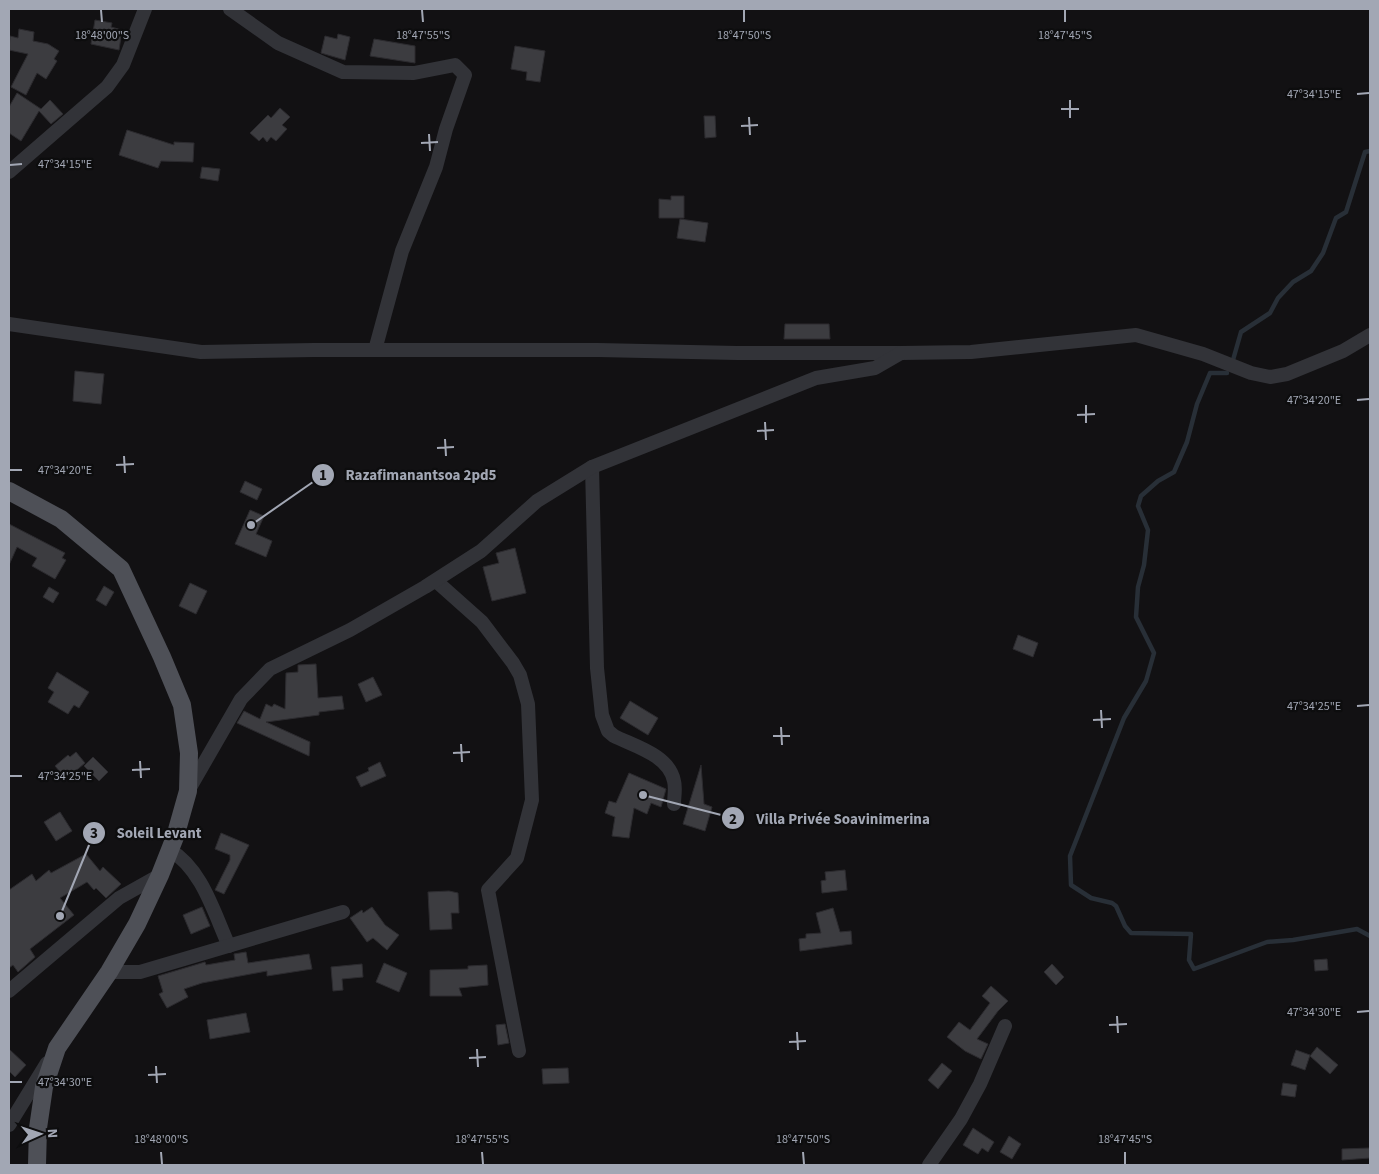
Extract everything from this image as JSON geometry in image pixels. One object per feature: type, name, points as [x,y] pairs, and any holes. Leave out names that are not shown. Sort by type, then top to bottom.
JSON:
[{"type":"main road","points":[[9,491],[61,519],[121,569],[162,656],[182,705],[189,753],[188,791],[170,850],[160,875],[136,924],[108,972],[56,1048],[44,1087],[38,1128],[36,1165]]},
{"type":"street","points":[[9,172],[107,87],[123,64],[145,9]]},
{"type":"street","points":[[230,9],[278,43],[343,72],[414,73],[455,65],[465,75],[446,129],[436,167],[402,251],[375,350]]},
{"type":"street","points":[[9,324],[111,341],[201,352],[375,350],[971,352],[1136,335],[1203,354],[1251,373],[1270,377],[1288,374],[1343,351],[1370,336]]},
{"type":"street","points":[[188,791],[241,699],[270,669],[350,630],[436,580],[481,551],[537,501],[592,467],[816,378],[875,368],[901,353]]},
{"type":"street","points":[[592,467],[597,668],[602,715],[608,731],[614,736],[657,757],[668,768],[674,781],[674,804]]},
{"type":"street","points":[[436,580],[482,622],[513,663],[520,675],[528,704],[532,759],[530,810],[517,858],[488,890],[519,1052]]},
{"type":"street","points":[[170,850],[182,857],[200,882],[229,946]]},
{"type":"street","points":[[9,991],[119,898],[160,875]]},
{"type":"street","points":[[108,972],[140,972],[343,912]]},
{"type":"street","points":[[929,1165],[961,1119],[980,1084],[1005,1026]]},
{"type":"street","points":[[9,1125],[56,1048]]},
{"type":"building","points":[[95,20],[112,23],[111,27],[122,30],[119,50],[91,44]]},
{"type":"building","points":[[19,29],[34,32],[33,41],[48,44],[59,51],[54,59],[57,61],[46,79],[37,73],[26,95],[11,87],[28,54],[9,50],[10,36],[18,38]]},
{"type":"building","points":[[338,34],[350,37],[345,60],[321,53],[325,36],[337,39]]},
{"type":"building","points":[[374,39],[415,46],[415,63],[370,56]]},
{"type":"building","points":[[515,46],[545,51],[540,82],[526,80],[527,72],[511,69]]},
{"type":"building","points":[[17,93],[41,109],[50,100],[63,114],[51,124],[39,111],[21,141],[9,133],[9,107]]},
{"type":"building","points":[[280,108],[290,117],[282,125],[287,129],[276,141],[271,137],[267,142],[263,137],[259,141],[250,133],[268,115],[271,118]]},
{"type":"building","points":[[704,116],[715,116],[716,137],[705,138]]},
{"type":"building","points":[[127,130],[174,145],[174,142],[194,143],[193,162],[161,161],[158,168],[119,155]]},
{"type":"building","points":[[202,167],[220,169],[218,181],[200,178]]},
{"type":"building","points":[[671,196],[684,196],[684,218],[659,218],[659,199],[671,200]]},
{"type":"building","points":[[680,219],[708,223],[705,242],[677,238]]},
{"type":"building","points":[[785,324],[829,324],[830,339],[784,339]]},
{"type":"building","points":[[75,371],[104,374],[101,404],[73,401]]},
{"type":"building","points":[[245,481],[262,489],[257,500],[240,492]]},
{"type":"building","points":[[250,510],[264,516],[256,534],[272,541],[266,557],[235,544]]},
{"type":"building","points":[[9,524],[65,553],[62,558],[66,560],[55,579],[32,566],[37,558],[17,547],[9,565]]},
{"type":"building","points":[[515,548],[526,593],[492,601],[483,567],[499,563],[496,553]]},
{"type":"building","points":[[190,583],[207,591],[196,614],[179,606]]},
{"type":"building","points":[[104,586],[114,592],[106,606],[96,600]]},
{"type":"building","points":[[49,587],[59,593],[53,603],[43,597]]},
{"type":"building","points":[[1018,635],[1038,643],[1033,657],[1013,649]]},
{"type":"building","points":[[316,664],[318,698],[342,696],[344,709],[319,712],[319,715],[266,722],[310,742],[309,756],[237,723],[244,711],[260,719],[266,704],[272,707],[274,704],[285,709],[286,673],[298,672],[298,665]]},
{"type":"building","points":[[57,672],[89,692],[79,708],[74,705],[68,714],[48,702],[54,692],[48,688]]},
{"type":"building","points":[[373,677],[382,695],[366,702],[358,684]]},
{"type":"building","points":[[630,701],[658,718],[648,735],[620,718]]},
{"type":"building","points":[[76,752],[85,763],[66,779],[55,766],[68,755],[70,757]]},
{"type":"building","points":[[93,757],[108,772],[99,781],[84,766]]},
{"type":"building","points":[[380,762],[386,776],[361,787],[356,777],[369,771],[368,768]]},
{"type":"building","points":[[701,765],[704,804],[712,807],[705,831],[683,824]]},
{"type":"building","points":[[629,773],[666,789],[661,807],[651,803],[647,814],[634,808],[629,838],[612,836],[615,817],[605,813],[609,801],[616,803]]},
{"type":"building","points":[[60,812],[72,831],[56,841],[44,822]]},
{"type":"building","points":[[221,833],[249,845],[224,894],[215,890],[230,860],[230,855],[215,849]]},
{"type":"building","points":[[86,854],[100,871],[103,867],[121,884],[106,898],[96,888],[94,890],[87,882],[60,898],[74,915],[30,949],[35,957],[18,972],[13,965],[9,968],[9,890],[32,874],[36,881],[49,870],[51,873]]},
{"type":"building","points":[[845,870],[847,890],[822,893],[821,881],[826,880],[825,872]]},
{"type":"building","points":[[449,891],[458,893],[459,913],[451,913],[452,929],[430,930],[428,892]]},
{"type":"building","points":[[202,907],[210,926],[191,934],[183,915]]},
{"type":"building","points":[[372,907],[385,925],[399,935],[387,950],[373,938],[367,942],[350,918],[362,910],[363,913]]},
{"type":"building","points":[[833,908],[840,932],[851,931],[852,944],[800,951],[799,939],[806,938],[806,934],[821,933],[816,913]]},
{"type":"building","points":[[246,952],[248,963],[309,954],[312,969],[267,976],[267,971],[202,983],[184,989],[188,997],[167,1008],[159,994],[163,992],[158,976],[205,962],[206,965],[235,960],[234,954]]},
{"type":"building","points":[[1327,959],[1328,970],[1315,971],[1314,960]]},
{"type":"building","points":[[384,963],[407,973],[399,992],[376,982]]},
{"type":"building","points":[[362,964],[363,977],[342,979],[343,990],[333,991],[331,967]]},
{"type":"building","points":[[1052,964],[1064,977],[1056,985],[1044,972]]},
{"type":"building","points":[[487,965],[488,985],[459,988],[462,996],[430,996],[430,970],[468,969],[468,966]]},
{"type":"building","points":[[991,986],[1008,1001],[977,1039],[988,1044],[981,1059],[965,1051],[947,1037],[959,1022],[970,1030],[990,1003],[982,996]]},
{"type":"building","points":[[246,1013],[250,1032],[210,1039],[207,1020]]},
{"type":"building","points":[[505,1024],[509,1043],[498,1045],[496,1025]]},
{"type":"building","points":[[1317,1047],[1338,1065],[1330,1074],[1310,1056]]},
{"type":"building","points":[[9,1049],[26,1065],[15,1077],[9,1071]]},
{"type":"building","points":[[1296,1050],[1310,1055],[1305,1070],[1291,1065]]},
{"type":"building","points":[[942,1063],[952,1071],[938,1089],[928,1080]]},
{"type":"building","points":[[568,1068],[569,1083],[543,1084],[542,1069]]},
{"type":"building","points":[[1283,1083],[1297,1085],[1295,1097],[1281,1095]]},
{"type":"building","points":[[973,1128],[994,1142],[988,1152],[982,1148],[978,1154],[963,1145]]},
{"type":"building","points":[[1009,1136],[1021,1144],[1012,1159],[1000,1152]]},
{"type":"building","points":[[1370,1148],[1370,1158],[1342,1160],[1342,1149]]},
{"type":"waterway","points":[[1233,360],[1241,332],[1270,313],[1278,298],[1293,282],[1311,271],[1323,253],[1336,218],[1346,212],[1365,152],[1370,151]]},
{"type":"waterway","points":[[1227,373],[1210,373],[1197,404],[1187,442],[1174,472],[1158,481],[1141,496],[1138,506],[1148,530],[1144,565],[1138,587],[1136,617],[1154,653],[1146,681],[1124,718],[1070,856],[1071,885],[1091,898],[1112,903],[1116,906],[1125,926],[1131,933],[1191,934],[1189,960],[1194,969],[1267,942],[1293,940],[1357,929],[1370,936]]},
{"type":"place","name":"Razafimanantsoa 2pd5","points":[[251,525]]},
{"type":"place","name":"Villa Privée Soavinimerina","points":[[643,795]]},
{"type":"place","name":"Soleil Levant","points":[[60,916]]}]
